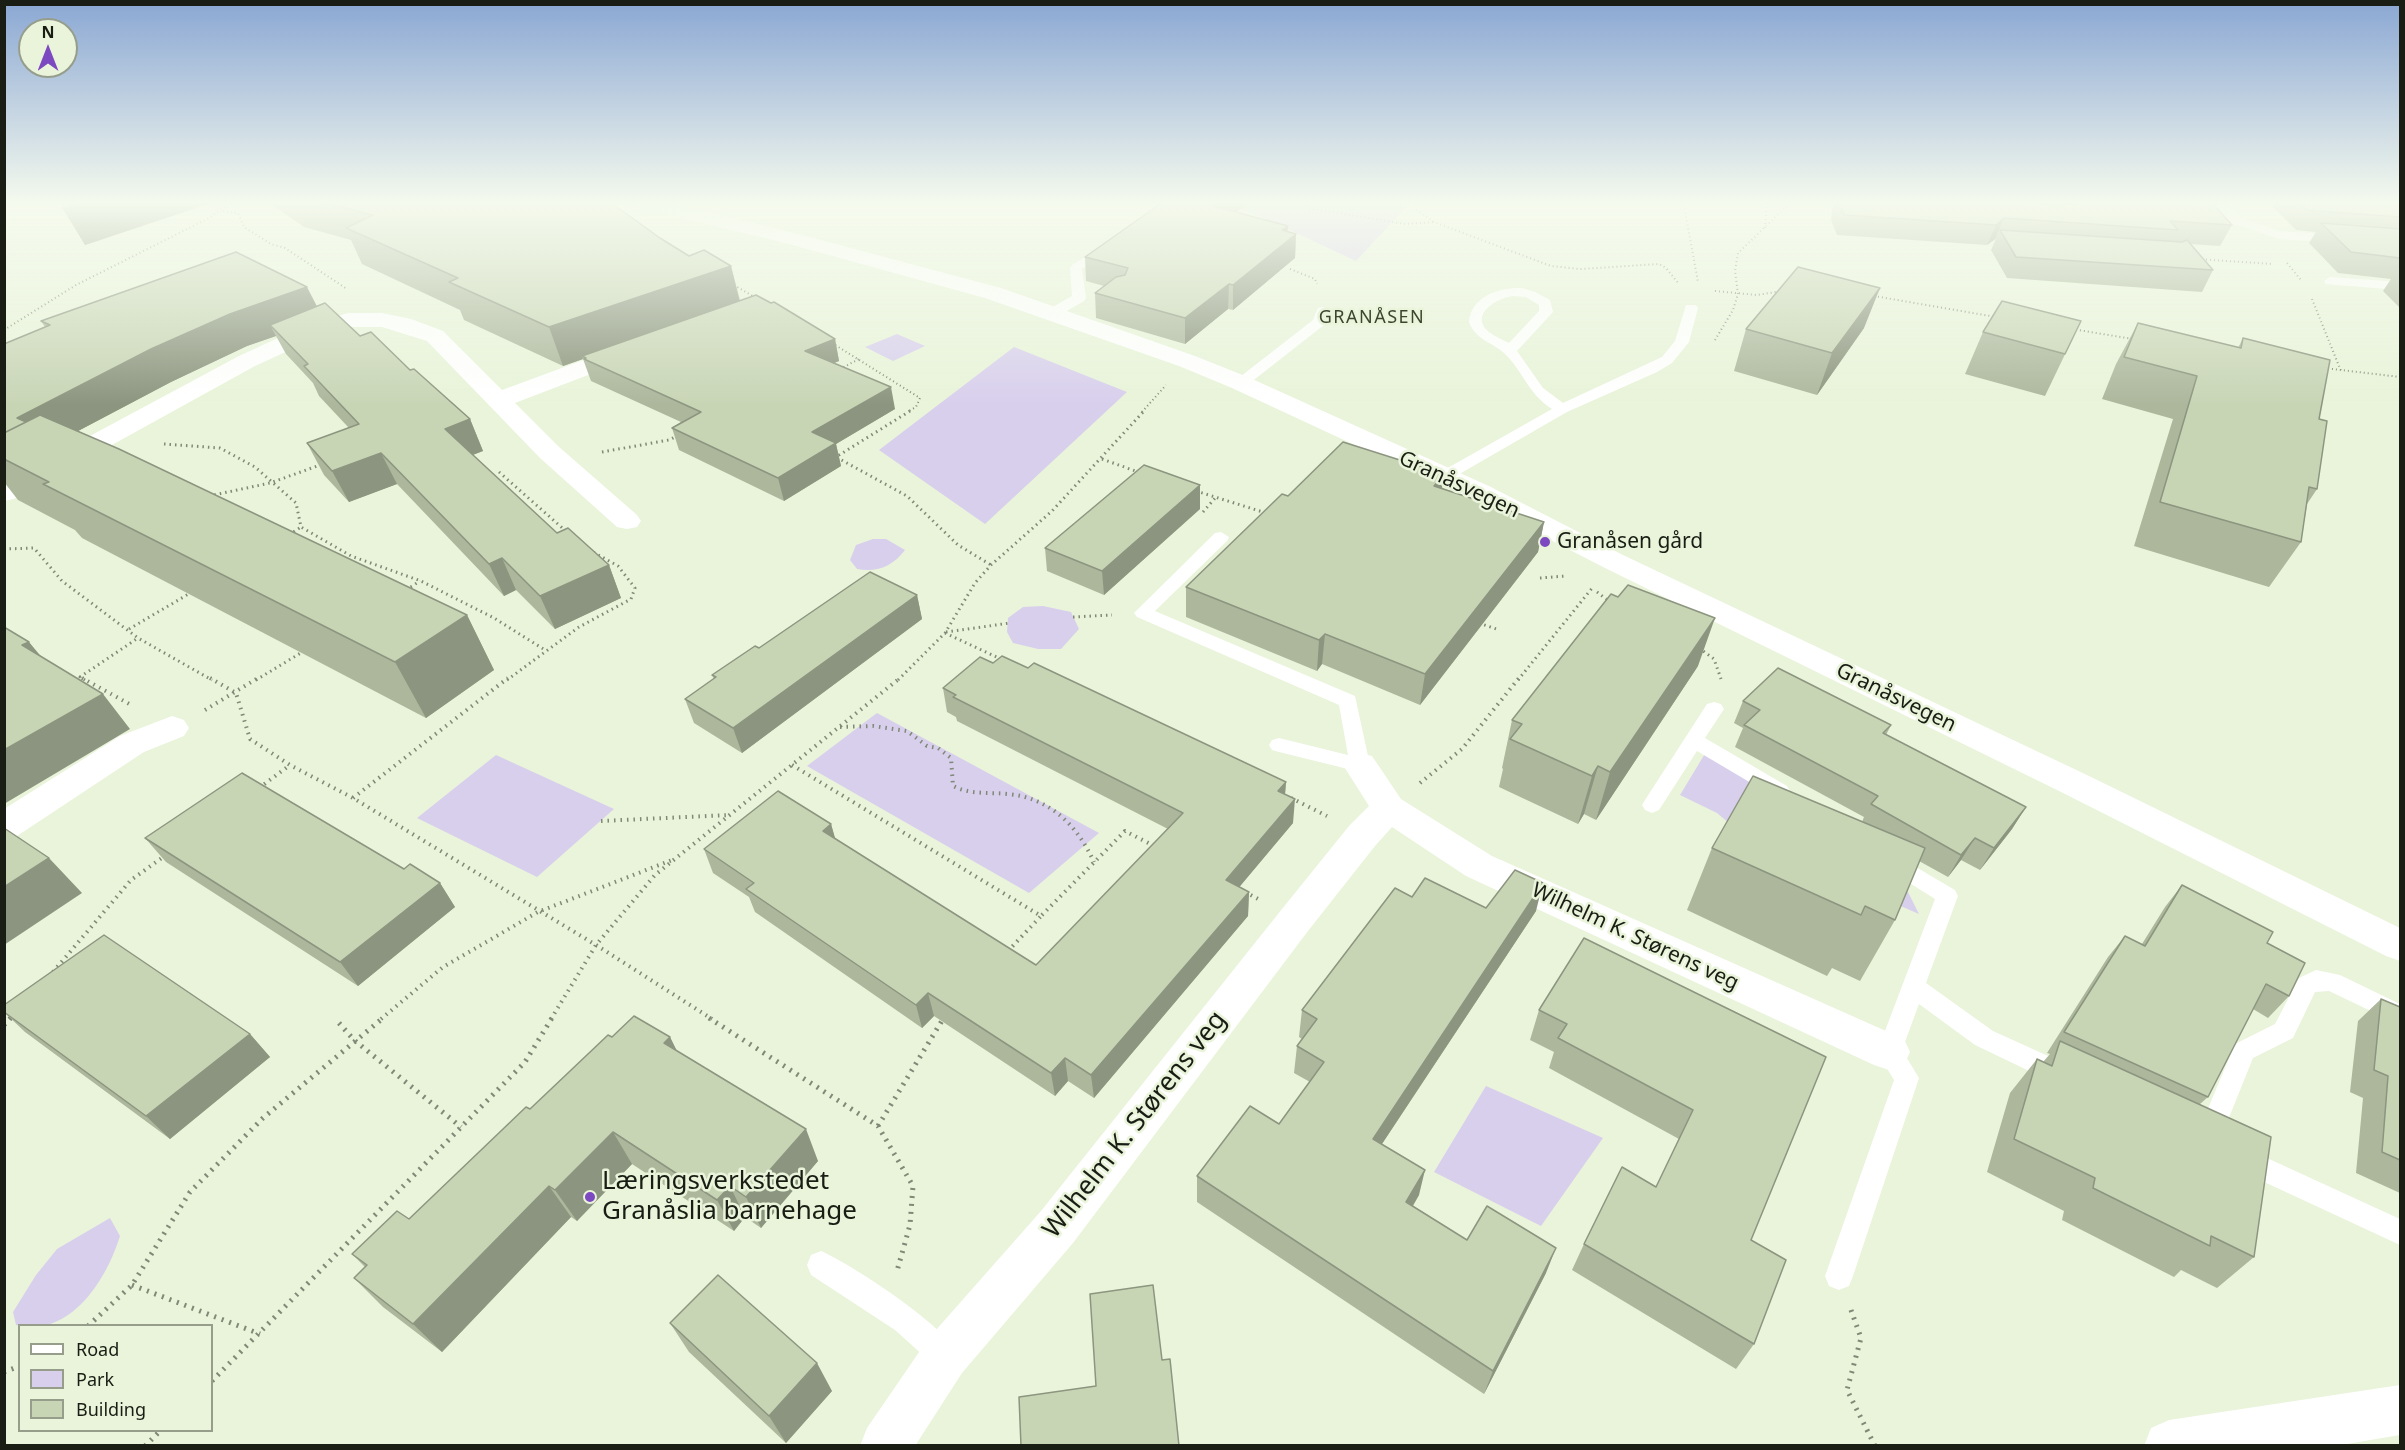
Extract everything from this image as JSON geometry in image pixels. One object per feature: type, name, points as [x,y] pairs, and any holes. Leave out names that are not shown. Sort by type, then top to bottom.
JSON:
[{"type":"street","name":"Granåsvegen","points":[[911,270],[993,293],[1187,361],[1241,383],[1443,477],[2400,945]]},
{"type":"street","points":[[4,493],[247,361],[310,332],[348,320],[382,320],[403,324],[435,336],[497,401],[627,521]]},
{"type":"street","points":[[497,401],[653,343]]},
{"type":"street","points":[[4,827],[132,744],[172,728]]},
{"type":"street","name":"Wilhelm K. Størens veg","points":[[1360,765],[1389,808],[1479,866],[1889,1052]]},
{"type":"street","name":"Wilhelm K. Størens veg","points":[[885,1446],[945,1356],[1057,1227],[1295,920],[1362,836],[1389,808]]},
{"type":"street","points":[[2169,1446],[2400,1410]]},
{"type":"lane","points":[[1051,314],[1084,298],[1076,270]]},
{"type":"lane","points":[[2330,281],[2400,286]]},
{"type":"lane","points":[[1510,350],[1546,312],[1545,303],[1538,297],[1527,293],[1501,293],[1489,298],[1476,317],[1476,325],[1482,332],[1510,350],[1542,396],[1562,409]]},
{"type":"lane","points":[[1443,477],[1562,409],[1652,369],[1666,360],[1682,342],[1691,308]]},
{"type":"lane","points":[[1241,383],[1319,322],[1323,311]]},
{"type":"lane","points":[[1143,613],[1221,537]]},
{"type":"lane","name":"Wilhelm K. Størens veg","points":[[1143,613],[1348,701],[1360,765]]},
{"type":"lane","points":[[1652,805],[1714,709]]},
{"type":"lane","points":[[1695,741],[1797,801]]},
{"type":"lane","points":[[1279,745],[1360,765]]},
{"type":"lane","points":[[1839,1276],[1907,1078],[1889,1052],[1947,896],[1877,851]]},
{"type":"lane","points":[[2400,1015],[2332,982],[2316,980],[2307,985],[2284,1031],[2244,1051],[2197,1137],[2400,1232]]},
{"type":"lane","points":[[1913,987],[1984,1038],[2080,1083]]},
{"type":"lane","points":[[821,1265],[905,1320],[945,1356]]},
{"type":"path","points":[[4,330],[76,285],[106,270]]},
{"type":"path","points":[[318,270],[368,303],[348,320]]},
{"type":"path","points":[[1292,270],[1315,279],[1318,285]]},
{"type":"path","points":[[1667,270],[1681,285],[1699,289],[1757,295],[1791,291]]},
{"type":"path","points":[[1691,308],[1699,289],[1696,270]]},
{"type":"path","points":[[2292,270],[2305,285]]},
{"type":"path","points":[[728,281],[757,298]]},
{"type":"path","points":[[2310,291],[2341,371]]},
{"type":"path","points":[[1869,296],[2005,318]]},
{"type":"path","points":[[2063,328],[2133,339]]},
{"type":"path","points":[[828,341],[920,398],[916,407],[836,457],[907,496],[958,545],[991,565]]},
{"type":"path","points":[[838,369],[859,359]]},
{"type":"path","points":[[2318,368],[2400,377]]},
{"type":"path","points":[[213,1380],[525,1062],[597,945],[655,874],[905,674],[945,633],[975,583],[991,565],[1052,512],[1102,459],[1171,379]]},
{"type":"path","points":[[565,466],[610,449],[669,440],[680,435]]},
{"type":"path","points":[[160,444],[220,448],[255,467],[270,483],[296,503],[301,527],[351,556],[421,581],[494,618],[545,650]]},
{"type":"path","points":[[1102,459],[1143,474]]},
{"type":"path","points":[[205,498],[270,483],[324,463]]},
{"type":"path","points":[[499,472],[575,539]]},
{"type":"path","points":[[1195,491],[1268,513]]},
{"type":"path","points":[[286,537],[301,527]]},
{"type":"path","points":[[354,798],[545,650],[579,627],[631,599],[635,588],[618,566],[584,546]]},
{"type":"path","points":[[4,549],[34,548],[62,581],[129,629],[138,638],[236,693],[250,739],[290,765],[354,798],[538,912],[597,945],[878,1126],[913,1186],[910,1225],[886,1307]]},
{"type":"path","points":[[401,592],[421,581]]},
{"type":"path","points":[[1389,808],[1462,749],[1598,581]]},
{"type":"path","points":[[129,629],[200,588]]},
{"type":"path","points":[[1592,588],[1612,603]]},
{"type":"path","points":[[1073,617],[1143,613]]},
{"type":"path","points":[[1477,622],[1499,630]]},
{"type":"path","points":[[945,633],[1010,623]]},
{"type":"path","points":[[945,633],[1011,664]]},
{"type":"path","points":[[70,683],[138,638]]},
{"type":"path","points":[[1695,645],[1714,659],[1719,669],[1722,681],[1714,709]]},
{"type":"path","points":[[80,677],[172,728],[314,646]]},
{"type":"path","points":[[839,727],[873,726],[907,731],[927,746],[947,753],[951,758],[953,786],[963,792],[1019,795],[1058,812],[1082,836],[1094,862]]},
{"type":"path","points":[[253,792],[290,765]]},
{"type":"path","points":[[792,765],[1041,916]]},
{"type":"path","points":[[1286,795],[1336,821]]},
{"type":"path","points":[[601,821],[730,815]]},
{"type":"path","points":[[1002,957],[1125,831],[1166,852]]},
{"type":"path","points":[[52,973],[131,880],[168,853]]},
{"type":"path","points":[[90,1324],[132,1285],[190,1192],[263,1118],[443,967],[538,912],[675,859]]},
{"type":"path","points":[[1238,889],[1295,920]]},
{"type":"path","points":[[4,1025],[20,1007]]},
{"type":"path","points":[[878,1126],[947,1014]]},
{"type":"path","points":[[339,1023],[354,1040],[461,1127]]},
{"type":"path","points":[[1839,1276],[1861,1338],[1847,1390],[1875,1446]]},
{"type":"path","points":[[132,1285],[260,1334]]},
{"type":"path","points":[[145,1446],[160,1432]]},
{"type":"green space","points":[[897,334],[925,346],[893,361],[865,347]]},
{"type":"green space","points":[[1014,347],[1127,392],[985,524],[879,450]]},
{"type":"green space","points":[[873,539],[886,539],[905,550],[884,567],[871,570],[857,569],[850,560],[856,545]]},
{"type":"green space","points":[[1043,606],[1071,612],[1079,629],[1061,649],[1038,649],[1013,643],[1007,632],[1008,618],[1023,607]]},
{"type":"green space","points":[[877,713],[1099,833],[1029,893],[807,766]]},
{"type":"green space","points":[[1706,752],[1902,880],[1919,914],[1728,831],[1730,824],[1717,813],[1680,795]]},
{"type":"green space","points":[[496,755],[614,809],[537,877],[417,818]]},
{"type":"green space","points":[[1486,1086],[1603,1138],[1541,1226],[1434,1172]]},
{"type":"green space","points":[[110,1218],[120,1236],[114,1253],[95,1287],[69,1314],[48,1324],[16,1325],[13,1312],[36,1275],[57,1249]]},
{"type":"building","points":[[186,270],[272,270],[307,287],[230,314],[151,349],[17,418],[26,422],[4,433],[4,344],[50,325],[41,321]]},
{"type":"building","points":[[439,270],[720,270],[549,327],[449,282],[458,278]]},
{"type":"building","points":[[1127,270],[1252,270],[1233,285],[1229,284],[1185,318],[1095,293],[1116,277],[1125,275]]},
{"type":"building","points":[[1796,270],[1808,270],[1880,288],[1832,353],[1746,329]]},
{"type":"building","points":[[756,295],[771,303],[774,302],[835,339],[805,351],[891,387],[812,432],[836,443],[778,478],[672,428],[701,412],[584,359],[586,358],[582,356]]},
{"type":"building","points":[[2002,301],[2081,321],[2065,354],[1983,332]]},
{"type":"building","points":[[325,303],[360,336],[371,332],[410,370],[414,369],[470,419],[445,429],[557,533],[568,528],[609,565],[540,596],[502,558],[489,564],[381,453],[332,471],[307,443],[359,424],[304,366],[308,364],[270,325]]},
{"type":"building","points":[[2138,323],[2241,348],[2243,338],[2330,360],[2319,419],[2327,421],[2317,489],[2309,487],[2301,542],[2160,502],[2197,376],[2124,357]]},
{"type":"building","points":[[40,415],[119,449],[467,615],[395,662],[43,484],[49,482],[4,459],[4,433]]},
{"type":"building","points":[[1343,442],[1444,474],[1434,486],[1544,522],[1425,674],[1325,634],[1319,640],[1186,587],[1282,494],[1288,496]]},
{"type":"building","points":[[1144,465],[1200,485],[1102,571],[1045,548]]},
{"type":"building","points":[[870,572],[917,595],[733,728],[685,699],[716,677],[712,675],[755,646],[759,648]]},
{"type":"building","points":[[1628,585],[1715,618],[1610,772],[1598,766],[1592,776],[1510,739],[1522,724],[1512,720],[1611,594],[1618,597]]},
{"type":"building","points":[[4,627],[29,642],[22,645],[103,694],[4,750]]},
{"type":"building","points":[[1002,656],[1028,668],[1034,663],[1286,782],[1278,791],[1295,799],[1226,880],[1249,892],[1091,1075],[1065,1058],[1051,1073],[928,993],[916,1005],[746,889],[754,883],[704,849],[778,791],[831,824],[823,831],[1036,965],[1183,813],[953,697],[956,695],[943,688],[980,657],[993,663]]},
{"type":"building","points":[[1778,668],[1891,725],[1883,733],[2026,807],[1994,848],[1975,838],[1961,855],[1871,804],[1878,796],[1744,725],[1760,710],[1743,701]]},
{"type":"building","points":[[242,773],[404,869],[410,864],[440,883],[340,962],[145,838]]},
{"type":"building","points":[[1753,776],[1925,848],[1895,920],[1865,906],[1861,915],[1712,848]]},
{"type":"building","points":[[4,828],[49,858],[4,887]]},
{"type":"building","points":[[1515,870],[1543,883],[1373,1139],[1425,1170],[1406,1202],[1467,1240],[1487,1206],[1556,1248],[1493,1371],[1197,1176],[1250,1106],[1279,1124],[1324,1062],[1297,1046],[1317,1019],[1302,1010],[1395,888],[1412,897],[1425,878],[1486,908]]},
{"type":"building","points":[[2182,885],[2273,932],[2267,943],[2305,963],[2289,996],[2266,984],[2208,1097],[2064,1032],[2125,936],[2145,946]]},
{"type":"building","points":[[104,935],[250,1034],[146,1116],[4,1012],[4,1005]]},
{"type":"building","points":[[1584,938],[1826,1057],[1751,1240],[1786,1260],[1754,1344],[1584,1244],[1622,1167],[1656,1187],[1693,1110],[1558,1038],[1567,1024],[1539,1010]]},
{"type":"building","points":[[2381,999],[2400,1007],[2400,1160],[2382,1152],[2388,1076],[2374,1070]]},
{"type":"building","points":[[634,1016],[670,1037],[664,1043],[806,1129],[746,1197],[730,1186],[717,1200],[613,1132],[555,1190],[549,1186],[413,1324],[354,1278],[367,1265],[352,1254],[397,1211],[409,1219],[526,1107],[530,1109],[608,1035],[612,1037]]},
{"type":"building","points":[[2060,1041],[2271,1137],[2254,1257],[2211,1236],[2210,1246],[2093,1188],[2095,1178],[2014,1139],[2037,1059],[2052,1066]]},
{"type":"building","points":[[718,1275],[817,1363],[769,1416],[670,1323]]},
{"type":"building","points":[[1153,1285],[1162,1360],[1170,1359],[1179,1446],[1021,1446],[1019,1397],[1096,1386],[1090,1294]]},
{"type":"place","name":"Granåsen gård","points":[[1545,542]]},
{"type":"place","name":"Læringsverkstedet Granåslia barnehage","points":[[590,1197]]},
{"type":"district","name":"GRANÅSEN","points":[[1372,318]]}]
